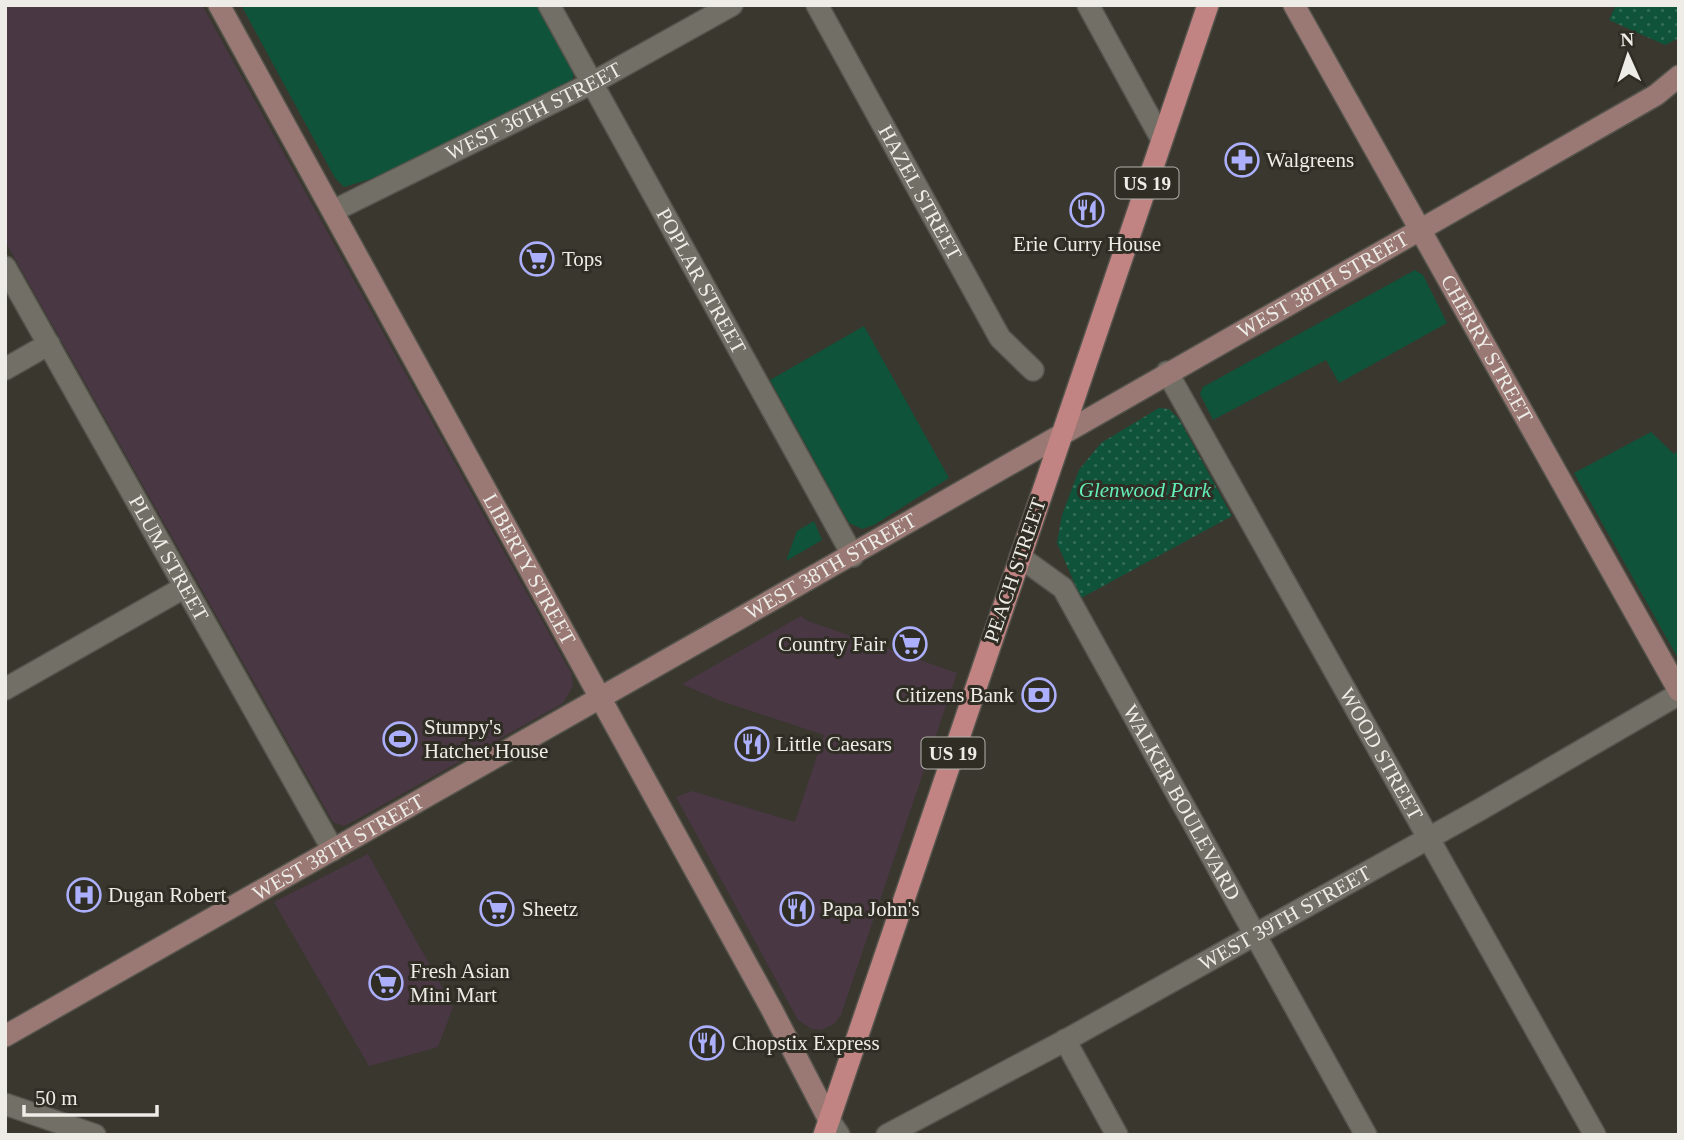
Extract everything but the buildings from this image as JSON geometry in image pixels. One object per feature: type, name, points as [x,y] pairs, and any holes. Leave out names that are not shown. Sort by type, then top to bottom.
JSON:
[{"type":"main road","name":"PEACH STREET","points":[[831,1130],[1062,432],[1208,5]]},
{"type":"street","name":"LIBERTY STREET","points":[[219,5],[601,699],[831,1130]]},
{"type":"street","name":"POPLAR STREET","points":[[549,5],[853,556]]},
{"type":"street","name":"WEST 36TH STREET","points":[[333,211],[592,83],[733,5]]},
{"type":"street","name":"HAZEL STREET","points":[[817,5],[1000,338],[1033,370]]},
{"type":"street","points":[[1088,5],[1162,140]]},
{"type":"street","name":"CHERRY STREET","points":[[1294,5],[1679,692]]},
{"type":"street","name":"WEST 38TH STREET","points":[[5,1036],[853,556],[1062,432],[1656,95],[1679,76]]},
{"type":"street","name":"WEST 38TH STREET","points":[[1656,95],[1679,91]]},
{"type":"street","name":"PLUM STREET","points":[[5,267],[333,850]]},
{"type":"street","points":[[5,369],[49,344]]},
{"type":"street","name":"WOOD STREET","points":[[1167,372],[1595,1135]]},
{"type":"street","name":"WALKER BOULEVARD","points":[[1020,558],[1063,588],[1366,1135]]},
{"type":"street","points":[[5,689],[185,587]]},
{"type":"street","name":"WEST 39TH STREET","points":[[887,1135],[1256,934],[1679,692]]},
{"type":"street","points":[[1065,1040],[1117,1135]]},
{"type":"street","points":[[5,1104],[95,1135]]},
{"type":"shaded area","points":[[5,5],[202,5],[571,673],[573,686],[563,703],[354,821],[344,826],[333,822],[5,241]]},
{"type":"shaded area","points":[[801,616],[808,621],[957,673],[841,1015],[834,1024],[821,1030],[812,1029],[798,1020],[676,797],[692,791],[795,822],[824,735],[718,700],[682,684]]},
{"type":"shaded area","points":[[368,854],[453,1007],[438,1047],[369,1066],[274,902]]},
{"type":"green space","points":[[241,5],[537,5],[575,70],[572,81],[384,175],[344,187],[335,178]]},
{"type":"green space","points":[[1616,5],[1679,5],[1679,38],[1665,45],[1609,20]]},
{"type":"green space","points":[[1415,270],[1423,275],[1447,323],[1339,383],[1326,360],[1213,420],[1200,394],[1203,387]]},
{"type":"green space","points":[[864,326],[949,478],[874,525],[862,529],[849,523],[770,380]]},
{"type":"green space","name":"Glenwood Park","points":[[1159,408],[1169,409],[1179,419],[1232,516],[1081,598],[1057,543],[1062,515],[1079,470],[1101,443]]},
{"type":"green space","points":[[1651,432],[1674,454],[1679,450],[1679,660],[1574,473]]},
{"type":"green space","points":[[814,521],[822,540],[786,561],[797,531]]},
{"type":"place","name":"Walgreens","points":[[1242,160]]},
{"type":"place","name":"Erie Curry House","points":[[1087,210]]},
{"type":"place","name":"Tops","points":[[537,259]]},
{"type":"place","name":"Country Fair","points":[[910,644]]},
{"type":"place","name":"Citizens Bank","points":[[1039,695]]},
{"type":"place","name":"Stumpy's Hatchet House","points":[[400,739]]},
{"type":"place","name":"Little Caesars","points":[[752,744]]},
{"type":"place","name":"Dugan Robert","points":[[84,895]]},
{"type":"place","name":"Sheetz","points":[[497,909]]},
{"type":"place","name":"Papa John's","points":[[797,909]]},
{"type":"place","name":"Fresh Asian Mini Mart","points":[[386,983]]},
{"type":"place","name":"Chopstix Express","points":[[707,1043]]}]
